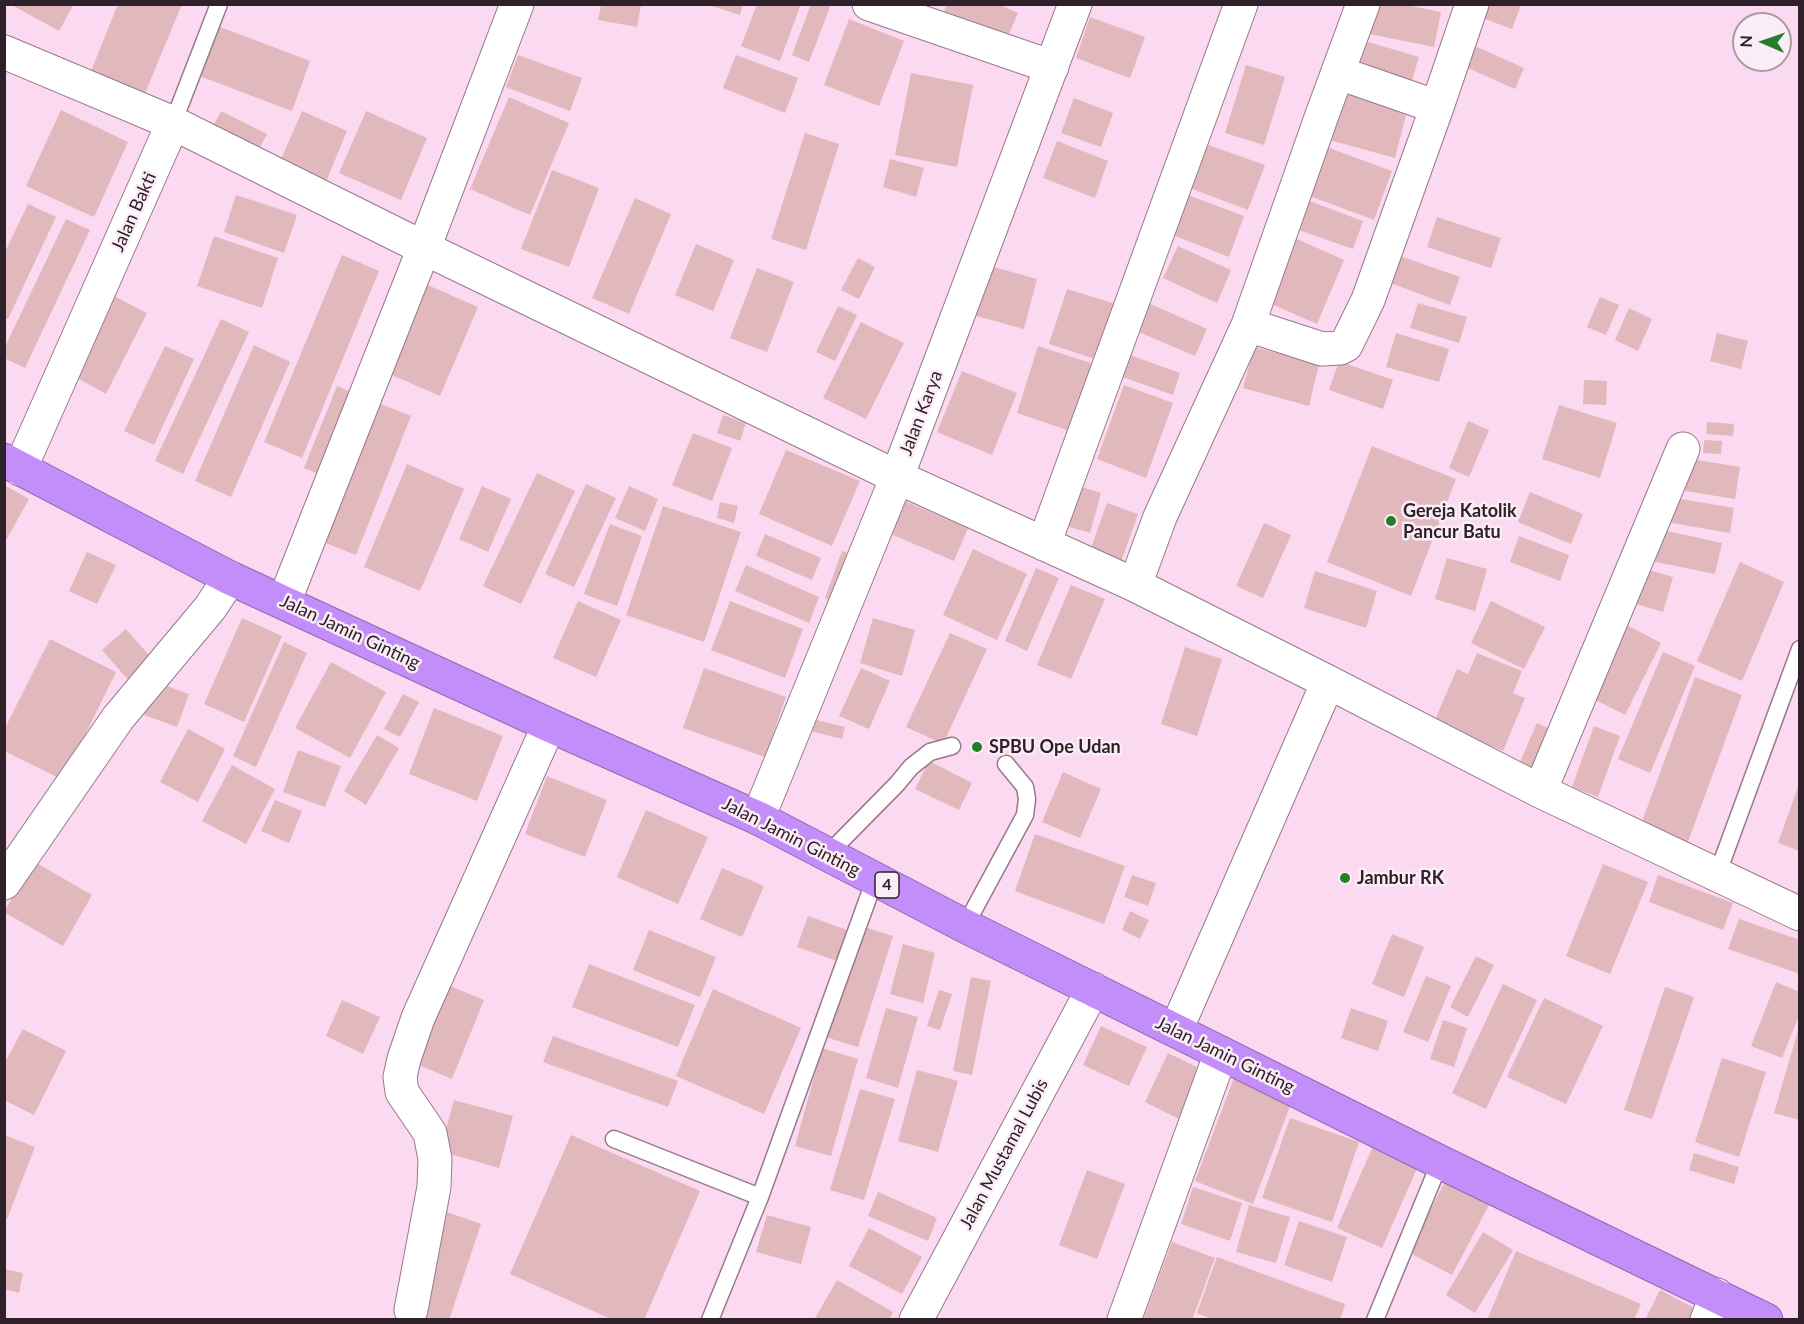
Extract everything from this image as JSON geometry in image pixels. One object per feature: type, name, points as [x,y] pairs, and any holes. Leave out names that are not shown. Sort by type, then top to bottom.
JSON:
[{"type":"highway","name":"Jalan Jamin Ginting","points":[[12,464],[230,578],[549,725],[758,818],[965,926],[1440,1162],[1712,1307],[1766,1320]]},
{"type":"street","points":[[284,602],[424,248],[517,4]]},
{"type":"street","points":[[869,4],[1052,67]]},
{"type":"street","name":"Jalan Karya","points":[[758,818],[897,477],[1075,4]]},
{"type":"street","points":[[1044,544],[1241,4]]},
{"type":"street","points":[[1135,585],[1160,517],[1248,325],[1363,4]]},
{"type":"street","points":[[1248,325],[1322,349],[1340,348],[1346,345],[1368,300],[1472,4]]},
{"type":"street","points":[[4,52],[174,123],[424,248],[897,477],[1135,585],[1540,791],[1800,914]]},
{"type":"street","points":[[1339,73],[1437,107]]},
{"type":"street","name":"Jalan Bakti","points":[[12,464],[174,123]]},
{"type":"street","points":[[1540,791],[1683,449]]},
{"type":"street","points":[[4,883],[118,718],[210,608],[230,578]]},
{"type":"street","points":[[1176,1030],[1328,682]]},
{"type":"street","points":[[411,1310],[434,1187],[435,1159],[430,1132],[402,1092],[400,1077],[404,1059],[418,1018],[549,725]]},
{"type":"street","name":"Jalan Mustamal Lubis","points":[[916,1320],[1092,989]]},
{"type":"street","points":[[1124,1320],[1221,1053]]},
{"type":"lane","points":[[174,123],[219,4]]},
{"type":"lane","points":[[1716,875],[1800,649]]},
{"type":"lane","points":[[827,855],[897,784],[911,766],[930,752],[951,746]]},
{"type":"lane","points":[[965,926],[1025,815],[1027,799],[1025,787],[1006,764]]},
{"type":"lane","points":[[710,1320],[760,1197],[875,879]]},
{"type":"lane","points":[[614,1140],[760,1197]]},
{"type":"lane","points":[[1375,1320],[1440,1162]]},
{"type":"building","points":[[10,4],[74,4],[59,31]]},
{"type":"building","points":[[118,4],[182,4],[139,108],[85,86]]},
{"type":"building","points":[[705,4],[743,4],[740,15]]},
{"type":"building","points":[[757,4],[801,4],[780,61],[741,46]]},
{"type":"building","points":[[811,4],[831,4],[809,62],[792,55]]},
{"type":"building","points":[[947,4],[998,4],[1018,13],[1002,50],[939,24]]},
{"type":"building","points":[[1371,4],[1401,4],[1441,12],[1434,47],[1365,33]]},
{"type":"building","points":[[601,5],[641,5],[637,27],[598,20]]},
{"type":"building","points":[[1478,5],[1521,5],[1512,29],[1474,15]]},
{"type":"building","points":[[1090,17],[1145,37],[1130,78],[1076,58]]},
{"type":"building","points":[[849,19],[904,41],[879,106],[824,85]]},
{"type":"building","points":[[215,25],[310,61],[292,111],[197,75]]},
{"type":"building","points":[[1365,41],[1419,57],[1409,90],[1355,73]]},
{"type":"building","points":[[1468,43],[1524,68],[1515,89],[1459,64]]},
{"type":"building","points":[[518,55],[582,78],[570,111],[506,87]]},
{"type":"building","points":[[736,55],[798,78],[785,113],[723,88]]},
{"type":"building","points":[[1246,65],[1285,77],[1264,145],[1225,133]]},
{"type":"building","points":[[911,73],[973,85],[957,167],[895,155]]},
{"type":"building","points":[[1339,88],[1408,107],[1395,158],[1326,139]]},
{"type":"building","points":[[509,97],[569,123],[530,215],[470,189]]},
{"type":"building","points":[[1074,98],[1113,113],[1101,147],[1061,133]]},
{"type":"building","points":[[61,110],[128,142],[94,217],[26,186]]},
{"type":"building","points":[[221,111],[267,134],[257,153],[211,130]]},
{"type":"building","points":[[302,111],[347,131],[325,184],[279,164]]},
{"type":"building","points":[[366,111],[427,138],[401,200],[339,173]]},
{"type":"building","points":[[805,133],[839,144],[806,250],[771,239]]},
{"type":"building","points":[[1057,141],[1108,161],[1095,198],[1043,178]]},
{"type":"building","points":[[1203,143],[1265,165],[1248,210],[1187,187]]},
{"type":"building","points":[[1324,146],[1392,171],[1374,220],[1307,195]]},
{"type":"building","points":[[890,159],[924,168],[916,197],[883,187]]},
{"type":"building","points":[[552,170],[599,188],[569,267],[521,249]]},
{"type":"building","points":[[1180,192],[1244,216],[1229,257],[1165,232]]},
{"type":"building","points":[[236,195],[297,215],[284,253],[224,232]]},
{"type":"building","points":[[635,198],[671,214],[629,314],[592,298]]},
{"type":"building","points":[[1304,199],[1363,221],[1353,249],[1293,228]]},
{"type":"building","points":[[28,204],[56,217],[8,319],[4,318],[4,254]]},
{"type":"building","points":[[1437,217],[1501,238],[1491,268],[1427,247]]},
{"type":"building","points":[[66,219],[90,230],[25,368],[4,358],[4,349]]},
{"type":"building","points":[[214,236],[278,258],[262,308],[197,286]]},
{"type":"building","points":[[1295,238],[1344,260],[1317,324],[1267,302]]},
{"type":"building","points":[[696,244],[734,260],[713,311],[675,295]]},
{"type":"building","points":[[1178,246],[1231,270],[1217,303],[1163,278]]},
{"type":"building","points":[[342,255],[379,271],[302,458],[264,442]]},
{"type":"building","points":[[1400,256],[1460,277],[1450,305],[1390,283]]},
{"type":"building","points":[[858,258],[875,267],[859,299],[841,290]]},
{"type":"building","points":[[986,265],[1037,279],[1024,329],[973,315]]},
{"type":"building","points":[[757,268],[794,282],[767,352],[730,338]]},
{"type":"building","points":[[423,283],[478,307],[440,396],[385,372]]},
{"type":"building","points":[[1067,289],[1119,305],[1101,361],[1049,344]]},
{"type":"building","points":[[110,294],[147,313],[106,394],[70,374]]},
{"type":"building","points":[[1600,297],[1619,305],[1606,335],[1587,327]]},
{"type":"building","points":[[1146,302],[1207,329],[1195,356],[1134,330]]},
{"type":"building","points":[[1418,303],[1467,317],[1459,343],[1410,328]]},
{"type":"building","points":[[838,306],[857,315],[835,361],[816,352]]},
{"type":"building","points":[[1629,308],[1652,319],[1638,351],[1615,340]]},
{"type":"building","points":[[221,319],[249,332],[183,474],[155,461]]},
{"type":"building","points":[[861,322],[904,343],[866,419],[823,398]]},
{"type":"building","points":[[1396,333],[1449,349],[1439,382],[1386,367]]},
{"type":"building","points":[[1717,333],[1748,341],[1741,369],[1710,361]]},
{"type":"building","points":[[254,345],[290,362],[231,497],[195,481]]},
{"type":"building","points":[[165,346],[194,359],[154,445],[124,431]]},
{"type":"building","points":[[1038,346],[1097,365],[1076,433],[1017,413]]},
{"type":"building","points":[[1254,347],[1319,364],[1309,406],[1243,388]]},
{"type":"building","points":[[1124,353],[1180,373],[1173,395],[1117,375]]},
{"type":"building","points":[[1339,361],[1393,380],[1383,409],[1329,390]]},
{"type":"building","points":[[962,371],[1017,393],[992,455],[937,432]]},
{"type":"building","points":[[1584,380],[1607,381],[1606,405],[1583,404]]},
{"type":"building","points":[[1124,385],[1173,403],[1146,478],[1097,459]]},
{"type":"building","points":[[337,386],[362,396],[328,478],[304,468]]},
{"type":"building","points":[[378,403],[411,416],[356,555],[323,542]]},
{"type":"building","points":[[1559,405],[1617,423],[1600,478],[1542,459]]},
{"type":"building","points":[[723,415],[746,423],[740,441],[717,433]]},
{"type":"building","points":[[1468,421],[1489,430],[1469,477],[1449,468]]},
{"type":"building","points":[[1707,422],[1734,424],[1733,436],[1706,434]]},
{"type":"building","points":[[693,433],[732,448],[712,501],[672,485]]},
{"type":"building","points":[[1704,440],[1722,441],[1721,454],[1703,453]]},
{"type":"building","name":"Gereja Katolik Pancur Batu","points":[[1372,446],[1456,479],[1411,596],[1327,562]]},
{"type":"building","points":[[786,450],[860,481],[832,546],[759,514]]},
{"type":"building","points":[[1690,459],[1740,467],[1735,499],[1685,491]]},
{"type":"building","points":[[407,464],[464,489],[420,591],[364,567]]},
{"type":"building","points":[[537,473],[575,491],[521,604],[483,586]]},
{"type":"building","points":[[586,484],[616,498],[574,587],[545,574]]},
{"type":"building","points":[[4,485],[29,499],[4,544]]},
{"type":"building","points":[[1075,485],[1101,493],[1090,533],[1063,525]]},
{"type":"building","points":[[482,486],[511,499],[488,552],[459,539]]},
{"type":"building","points":[[629,486],[658,499],[645,531],[615,518]]},
{"type":"building","points":[[1530,492],[1583,514],[1571,544],[1518,522]]},
{"type":"building","points":[[1670,497],[1734,508],[1730,533],[1666,522]]},
{"type":"building","points":[[900,499],[968,528],[954,561],[886,532]]},
{"type":"building","points":[[720,502],[738,506],[734,523],[717,518]]},
{"type":"building","points":[[1107,503],[1138,514],[1119,568],[1088,556]]},
{"type":"building","points":[[663,506],[741,532],[704,642],[626,615]]},
{"type":"building","points":[[1264,523],[1291,535],[1263,598],[1236,586]]},
{"type":"building","points":[[610,524],[642,536],[617,606],[584,594]]},
{"type":"building","points":[[1658,529],[1722,543],[1715,574],[1651,561]]},
{"type":"building","points":[[765,534],[821,558],[812,580],[756,556]]},
{"type":"building","points":[[1519,536],[1569,555],[1560,581],[1510,562]]},
{"type":"building","points":[[973,549],[1027,574],[997,640],[943,615]]},
{"type":"building","points":[[842,551],[856,556],[838,604],[825,598]]},
{"type":"building","points":[[87,552],[116,565],[97,604],[69,591]]},
{"type":"building","points":[[1447,558],[1487,569],[1475,611],[1435,599]]},
{"type":"building","points":[[1740,562],[1784,582],[1742,681],[1697,661]]},
{"type":"building","points":[[746,565],[819,597],[809,623],[735,591]]},
{"type":"building","points":[[1036,568],[1059,578],[1027,651],[1005,641]]},
{"type":"building","points":[[1645,569],[1673,577],[1663,612],[1636,604]]},
{"type":"building","points":[[1315,571],[1377,591],[1366,628],[1304,608]]},
{"type":"building","points":[[1071,585],[1105,599],[1071,679],[1037,665]]},
{"type":"building","points":[[578,601],[621,620],[596,677],[553,658]]},
{"type":"building","points":[[730,601],[803,629],[785,678],[711,650]]},
{"type":"building","points":[[1491,601],[1545,627],[1524,669],[1471,643]]},
{"type":"building","points":[[242,618],[282,636],[244,722],[204,704]]},
{"type":"building","points":[[873,618],[915,630],[902,676],[860,663]]},
{"type":"building","points":[[1621,622],[1661,643],[1625,715],[1584,694]]},
{"type":"building","points":[[126,629],[155,662],[131,683],[102,650]]},
{"type":"building","points":[[950,633],[987,649],[943,744],[906,727]]},
{"type":"building","points":[[50,639],[116,672],[63,780],[4,751],[4,730]]},
{"type":"building","points":[[284,642],[307,653],[256,767],[233,756]]},
{"type":"building","points":[[1185,647],[1222,659],[1197,736],[1161,724]]},
{"type":"building","points":[[1663,652],[1695,666],[1650,773],[1618,759]]},
{"type":"building","points":[[1477,653],[1522,671],[1513,693],[1504,690],[1525,698],[1503,751],[1434,722],[1457,669],[1468,674]]},
{"type":"building","points":[[331,662],[386,692],[350,758],[295,728]]},
{"type":"building","points":[[704,668],[786,697],[765,757],[683,728]]},
{"type":"building","points":[[861,668],[890,681],[869,729],[839,716]]},
{"type":"building","points":[[1695,677],[1742,695],[1686,847],[1639,830]]},
{"type":"building","points":[[156,682],[189,694],[177,727],[144,715]]},
{"type":"building","points":[[403,694],[419,702],[400,737],[384,729]]},
{"type":"building","points":[[434,708],[503,736],[477,801],[409,774]]},
{"type":"building","points":[[813,719],[845,727],[842,739],[810,731]]},
{"type":"building","points":[[1537,723],[1559,733],[1541,774],[1519,764]]},
{"type":"building","points":[[1594,726],[1620,736],[1598,797],[1572,787]]},
{"type":"building","points":[[188,729],[225,749],[198,802],[160,782]]},
{"type":"building","points":[[377,735],[399,748],[366,805],[344,791]]},
{"type":"building","points":[[298,750],[341,766],[325,807],[283,792]]},
{"type":"building","points":[[929,761],[972,783],[959,810],[915,789]]},
{"type":"building","points":[[232,765],[275,789],[246,844],[202,821]]},
{"type":"building","points":[[1063,772],[1101,789],[1080,838],[1042,822]]},
{"type":"building","points":[[547,776],[607,800],[585,857],[525,834]]},
{"type":"building","points":[[1800,784],[1800,851],[1778,843]]},
{"type":"building","points":[[275,800],[302,811],[289,843],[261,831]]},
{"type":"building","points":[[646,810],[708,837],[678,904],[617,877]]},
{"type":"building","points":[[1035,834],[1125,866],[1104,924],[1015,891]]},
{"type":"building","points":[[33,861],[92,895],[63,946],[4,912]]},
{"type":"building","points":[[1603,864],[1648,882],[1610,974],[1566,956]]},
{"type":"building","points":[[722,868],[764,886],[742,937],[700,919]]},
{"type":"building","points":[[1132,875],[1156,883],[1148,906],[1124,897]]},
{"type":"building","points":[[1658,875],[1733,903],[1723,930],[1649,902]]},
{"type":"building","points":[[1130,911],[1149,920],[1140,939],[1122,930]]},
{"type":"building","points":[[808,916],[850,931],[840,962],[797,947]]},
{"type":"building","points":[[1739,919],[1800,940],[1800,974],[1728,949]]},
{"type":"building","points":[[861,926],[893,936],[858,1047],[825,1037]]},
{"type":"building","points":[[649,930],[716,957],[700,997],[633,970]]},
{"type":"building","points":[[1392,934],[1424,947],[1404,997],[1372,984]]},
{"type":"building","points":[[903,944],[935,953],[923,1003],[890,994]]},
{"type":"building","points":[[1476,956],[1494,965],[1468,1017],[1450,1007]]},
{"type":"building","points":[[589,964],[695,1005],[678,1047],[572,1007]]},
{"type":"building","points":[[1426,976],[1451,986],[1428,1042],[1403,1032]]},
{"type":"building","points":[[971,977],[991,981],[972,1075],[953,1071]]},
{"type":"building","points":[[1776,982],[1800,992],[1800,1013],[1782,1058],[1751,1046]]},
{"type":"building","points":[[1503,984],[1537,1000],[1486,1109],[1452,1093]]},
{"type":"building","points":[[448,985],[484,1000],[452,1079],[416,1064]]},
{"type":"building","points":[[1665,987],[1694,997],[1652,1119],[1624,1110]]},
{"type":"building","points":[[713,989],[801,1028],[764,1114],[676,1076]]},
{"type":"building","points":[[939,990],[952,994],[940,1030],[927,1026]]},
{"type":"building","points":[[1544,998],[1603,1026],[1566,1104],[1507,1077]]},
{"type":"building","points":[[342,1000],[380,1017],[363,1054],[326,1036]]},
{"type":"building","points":[[886,1008],[918,1017],[898,1088],[866,1078]]},
{"type":"building","points":[[1351,1008],[1388,1021],[1378,1051],[1341,1038]]},
{"type":"building","points":[[1443,1020],[1467,1028],[1454,1067],[1430,1059]]},
{"type":"building","points":[[1101,1026],[1147,1047],[1129,1086],[1083,1065]]},
{"type":"building","points":[[1800,1027],[1800,1120],[1774,1113]]},
{"type":"building","points":[[23,1029],[66,1051],[34,1115],[4,1100],[4,1064]]},
{"type":"building","points":[[553,1036],[678,1081],[668,1107],[543,1062]]},
{"type":"building","points":[[822,1048],[858,1059],[831,1156],[795,1146]]},
{"type":"building","points":[[1168,1053],[1205,1071],[1181,1120],[1145,1102]]},
{"type":"building","points":[[1722,1058],[1766,1072],[1739,1157],[1695,1142]]},
{"type":"building","points":[[917,1070],[958,1081],[938,1152],[898,1141]]},
{"type":"building","points":[[1237,1070],[1295,1093],[1253,1204],[1195,1181]]},
{"type":"building","points":[[860,1089],[895,1099],[864,1200],[830,1190]]},
{"type":"building","points":[[454,1100],[513,1116],[499,1168],[440,1151]]},
{"type":"building","points":[[1290,1118],[1359,1142],[1332,1222],[1262,1198]]},
{"type":"building","points":[[4,1135],[35,1147],[7,1219],[4,1218]]},
{"type":"building","points":[[571,1135],[700,1191],[644,1320],[613,1320],[510,1274]]},
{"type":"building","points":[[1374,1144],[1419,1164],[1382,1248],[1337,1228]]},
{"type":"building","points":[[1694,1153],[1739,1167],[1734,1184],[1689,1170]]},
{"type":"building","points":[[1087,1170],[1125,1184],[1097,1259],[1059,1245]]},
{"type":"building","points":[[1446,1180],[1490,1203],[1452,1275],[1408,1252]]},
{"type":"building","points":[[1193,1187],[1242,1203],[1230,1241],[1181,1224]]},
{"type":"building","points":[[878,1192],[937,1218],[928,1241],[868,1216]]},
{"type":"building","points":[[1249,1205],[1290,1217],[1276,1263],[1236,1252]]},
{"type":"building","points":[[447,1212],[481,1224],[449,1320],[411,1320]]},
{"type":"building","points":[[767,1215],[811,1227],[801,1264],[756,1252]]},
{"type":"building","points":[[1299,1221],[1347,1237],[1332,1282],[1284,1265]]},
{"type":"building","points":[[869,1228],[922,1257],[902,1294],[849,1266]]},
{"type":"building","points":[[1483,1232],[1513,1250],[1475,1313],[1446,1295]]},
{"type":"building","points":[[1172,1242],[1215,1258],[1192,1320],[1143,1320]]},
{"type":"building","points":[[1516,1251],[1641,1304],[1634,1320],[1487,1320]]},
{"type":"building","points":[[1217,1257],[1345,1304],[1340,1320],[1213,1320],[1197,1313]]},
{"type":"building","points":[[4,1269],[23,1273],[19,1293],[4,1289]]},
{"type":"building","points":[[837,1280],[893,1312],[889,1320],[814,1320]]},
{"type":"building","points":[[1660,1290],[1698,1310],[1693,1320],[1645,1320]]},
{"type":"place","name":"Gereja Katolik Pancur Batu","points":[[1391,521]]},
{"type":"place","name":"SPBU Ope Udan","points":[[977,747]]},
{"type":"place","name":"Jambur RK","points":[[1345,878]]}]
